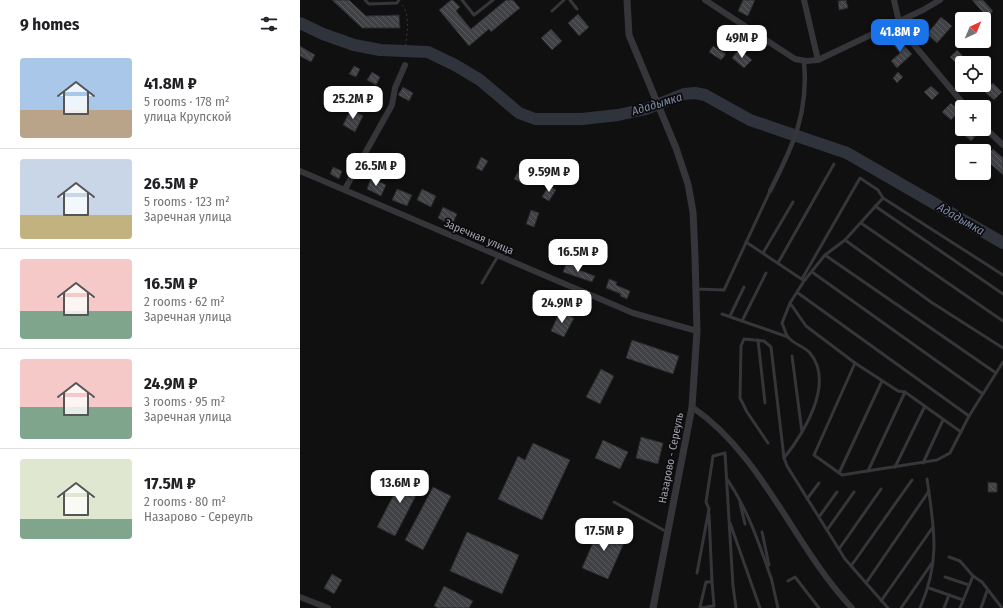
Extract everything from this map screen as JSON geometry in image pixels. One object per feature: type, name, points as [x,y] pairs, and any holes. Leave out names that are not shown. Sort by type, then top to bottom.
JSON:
[{"type":"street","name":"Назарово - Сереуль","points":[[627,0],[629,35],[664,118],[688,184],[692,212],[698,331],[692,407],[653,608]]},
{"type":"street","points":[[705,0],[795,59],[804,60],[818,60],[899,22],[940,0]]},
{"type":"street","points":[[804,0],[818,60]]},
{"type":"street","points":[[894,0],[899,22],[915,46],[960,100]]},
{"type":"street","points":[[770,192],[793,144],[802,114],[806,84],[804,60]]},
{"type":"street","points":[[345,189],[392,105],[395,88],[405,65]]},
{"type":"street","points":[[991,134],[1003,145]]},
{"type":"street","name":"Заречная улица","points":[[300,171],[633,313],[698,331]]},
{"type":"street","points":[[692,407],[709,418],[722,431],[751,467],[814,560],[852,608]]},
{"type":"street","points":[[300,597],[328,608]]},
{"type":"lane","points":[[365,0],[369,4],[397,4],[398,1]]},
{"type":"lane","points":[[462,0],[474,15],[493,0]]},
{"type":"lane","points":[[552,11],[564,0]]},
{"type":"lane","points":[[570,0],[577,9]]},
{"type":"lane","points":[[778,263],[834,164]]},
{"type":"lane","points":[[788,337],[782,323],[790,303],[798,293],[803,280],[860,178],[878,190],[883,198],[1003,275]]},
{"type":"lane","points":[[696,289],[724,290],[770,192]]},
{"type":"lane","points":[[803,280],[812,272],[825,255],[845,240],[883,198]]},
{"type":"lane","points":[[762,253],[793,202]]},
{"type":"lane","points":[[875,206],[1003,294]]},
{"type":"lane","points":[[861,223],[1003,321]]},
{"type":"lane","points":[[845,240],[931,302],[1003,348]]},
{"type":"lane","points":[[746,242],[803,280]]},
{"type":"lane","points":[[825,255],[996,373]]},
{"type":"lane","points":[[482,283],[498,256]]},
{"type":"lane","points":[[812,272],[983,394]]},
{"type":"lane","points":[[742,321],[766,273]]},
{"type":"lane","points":[[730,316],[744,287]]},
{"type":"lane","points":[[798,293],[969,416]]},
{"type":"lane","points":[[790,303],[806,326],[855,363],[898,391],[905,392],[924,408],[960,432]]},
{"type":"lane","points":[[722,314],[788,337],[809,352],[815,362],[819,383],[819,396],[798,442],[784,458]]},
{"type":"lane","points":[[768,443],[747,412],[740,398],[741,346],[744,339],[764,341],[770,347],[784,458],[787,466],[818,517],[851,566],[888,608]]},
{"type":"lane","points":[[758,340],[765,403]]},
{"type":"lane","points":[[792,356],[802,433]]},
{"type":"lane","points":[[855,363],[814,455],[842,475],[937,460],[950,453],[969,416],[1003,362]]},
{"type":"lane","points":[[839,473],[882,381]]},
{"type":"lane","points":[[868,471],[905,392]]},
{"type":"lane","points":[[895,467],[924,408]]},
{"type":"lane","points":[[923,462],[943,420]]},
{"type":"lane","points":[[712,582],[706,582],[700,607],[714,607],[709,509],[706,502],[713,456],[725,453],[736,608]]},
{"type":"lane","points":[[726,478],[739,497],[756,532],[771,578]]},
{"type":"lane","points":[[920,608],[929,588],[935,553],[934,527],[927,479]]},
{"type":"lane","points":[[851,566],[912,480]]},
{"type":"lane","points":[[807,498],[819,483]]},
{"type":"lane","points":[[839,549],[881,489]]},
{"type":"lane","points":[[866,583],[929,491]]},
{"type":"lane","points":[[818,517],[837,492]]},
{"type":"lane","points":[[827,530],[854,492]]},
{"type":"lane","points":[[739,497],[745,524]]},
{"type":"lane","points":[[614,502],[668,533]]},
{"type":"lane","points":[[697,574],[709,509]]},
{"type":"lane","points":[[729,519],[760,608]]},
{"type":"lane","points":[[881,601],[934,527]]},
{"type":"lane","points":[[762,532],[778,608]]},
{"type":"lane","points":[[949,557],[960,561],[973,576],[982,582],[1002,608]]},
{"type":"lane","points":[[901,608],[934,562]]},
{"type":"lane","points":[[960,608],[973,576]]},
{"type":"lane","points":[[788,581],[795,577],[819,608]]},
{"type":"lane","points":[[945,577],[969,585]]},
{"type":"lane","points":[[929,588],[963,600]]},
{"type":"lane","points":[[981,608],[987,590]]},
{"type":"lane","points":[[944,608],[949,595]]},
{"type":"path","points":[[398,1],[404,8],[408,27],[404,48],[405,55]]},
{"type":"building","points":[[332,0],[349,0],[366,16],[399,15],[400,28],[362,28]]},
{"type":"building","points":[[453,0],[460,7],[456,11],[471,29],[506,0],[513,0],[520,8],[491,32],[489,29],[469,46],[439,10]]},
{"type":"building","points":[[743,0],[755,0],[748,16],[738,11]]},
{"type":"building","points":[[846,0],[848,8],[839,10],[838,1]]},
{"type":"building","points":[[972,0],[983,0],[993,11],[991,13],[983,12]]},
{"type":"building","points":[[578,14],[589,27],[579,36],[568,23]]},
{"type":"building","points":[[941,17],[952,26],[937,43],[927,34]]},
{"type":"building","points":[[551,29],[562,41],[552,50],[541,38]]},
{"type":"building","points":[[895,36],[912,54],[897,68],[891,61],[900,53],[890,41]]},
{"type":"building","points":[[300,46],[315,55],[311,62],[300,56]]},
{"type":"building","points":[[713,46],[726,54],[721,60],[709,52]]},
{"type":"building","points":[[739,49],[752,60],[744,68],[732,58]]},
{"type":"building","points":[[957,50],[963,56],[955,56],[955,62],[950,57]]},
{"type":"building","points":[[354,66],[360,69],[356,77],[349,74]]},
{"type":"building","points":[[372,72],[380,77],[376,85],[367,80]]},
{"type":"building","points":[[898,72],[903,77],[897,83],[893,78]]},
{"type":"building","points":[[993,83],[1002,92],[994,100],[985,92],[991,92],[991,85]]},
{"type":"building","points":[[931,86],[939,93],[932,100],[924,92]]},
{"type":"building","points":[[403,87],[413,93],[409,101],[398,95]]},
{"type":"building","points":[[951,103],[955,107],[955,116],[951,120],[942,112]]},
{"type":"building","points":[[351,109],[363,116],[355,132],[343,125]]},
{"type":"building","points":[[965,136],[975,136],[971,141]]},
{"type":"building","points":[[993,149],[1003,158],[1003,175],[991,164],[991,151]]},
{"type":"building","points":[[481,157],[488,161],[482,171],[476,168]]},
{"type":"building","points":[[333,167],[342,171],[339,179],[330,174]]},
{"type":"building","points":[[519,170],[529,175],[524,184],[514,179]]},
{"type":"building","points":[[371,178],[386,185],[381,196],[367,189]]},
{"type":"building","points":[[549,185],[556,190],[549,201],[542,197]]},
{"type":"building","points":[[397,189],[412,195],[407,206],[392,200]]},
{"type":"building","points":[[422,189],[436,196],[431,207],[417,200]]},
{"type":"building","points":[[443,207],[457,214],[452,225],[438,218]]},
{"type":"building","points":[[531,210],[539,213],[534,227],[526,224]]},
{"type":"building","points":[[567,262],[575,265],[574,268],[595,276],[592,282],[563,272]]},
{"type":"building","points":[[609,279],[617,282],[616,285],[630,291],[627,299],[620,296],[621,294],[606,288]]},
{"type":"building","points":[[560,311],[574,318],[564,337],[551,331]]},
{"type":"building","points":[[632,340],[679,356],[673,374],[626,358]]},
{"type":"building","points":[[601,369],[614,376],[600,404],[586,397]]},
{"type":"building","points":[[641,437],[663,443],[658,464],[636,458]]},
{"type":"building","points":[[603,440],[628,452],[620,469],[595,458]]},
{"type":"building","points":[[533,443],[570,460],[542,520],[498,499],[518,456],[525,460]]},
{"type":"building","points":[[405,473],[423,482],[395,536],[377,527]]},
{"type":"building","points":[[988,482],[997,483],[997,492],[988,492]]},
{"type":"building","points":[[433,487],[451,496],[423,550],[405,540]]},
{"type":"building","points":[[601,524],[627,536],[608,579],[582,568]]},
{"type":"building","points":[[467,532],[519,555],[502,594],[450,571]]},
{"type":"building","points":[[332,574],[342,580],[334,594],[324,588]]},
{"type":"building","points":[[444,586],[473,601],[469,608],[438,608],[434,606]]},
{"type":"waterway","name":"Ададымка","points":[[300,23],[323,34],[354,45],[380,50],[428,52],[455,65],[480,80],[519,113],[535,119],[582,119],[618,115],[646,109],[684,94],[695,93],[705,95],[750,120],[847,153],[1003,243]]}]
